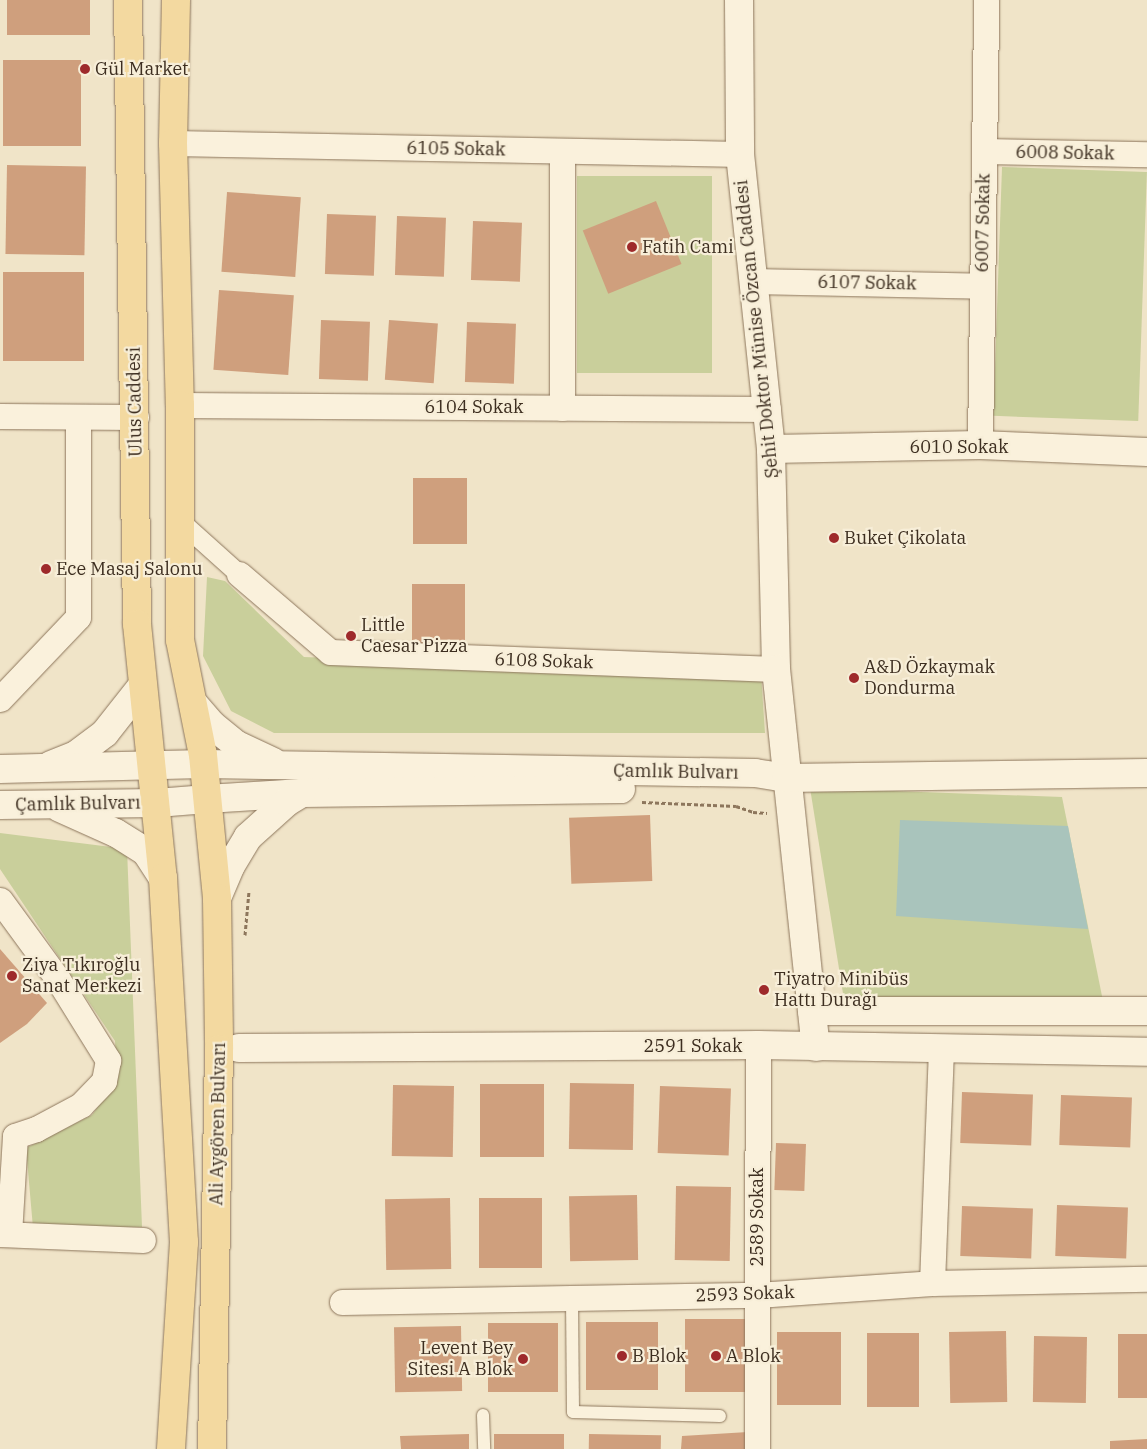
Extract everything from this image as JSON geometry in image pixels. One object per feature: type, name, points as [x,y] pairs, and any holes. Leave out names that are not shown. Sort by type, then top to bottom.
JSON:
[{"type":"main road","name":"Ulus Caddesi","points":[[128,0],[136,417],[137,624],[142,686],[157,803]]},
{"type":"main road","points":[[176,0],[173,143],[180,405],[180,640],[204,764],[207,799]]},
{"type":"main road","name":"Ali Aygören Bulvarı","points":[[207,799],[217,898],[219,1049],[212,1449]]},
{"type":"main road","name":"Ali Aygören Bulvarı","points":[[157,803],[164,878],[184,1242],[171,1449]]},
{"type":"street","name":"Şehit Doktor Münise Özcan Caddesi","points":[[739,0],[740,154],[752,280],[772,449],[776,669],[786,778],[816,1047]]},
{"type":"street","name":"6007 Sokak","points":[[980,445],[986,0]]},
{"type":"street","name":"6105 Sokak","points":[[173,143],[740,154]]},
{"type":"street","points":[[562,151],[562,408]]},
{"type":"street","name":"6008 Sokak","points":[[984,151],[1147,154]]},
{"type":"street","name":"6107 Sokak","points":[[752,280],[982,286]]},
{"type":"street","name":"6104 Sokak","points":[[180,405],[768,409]]},
{"type":"street","points":[[0,416],[136,417]]},
{"type":"street","points":[[0,699],[78,617],[78,417]]},
{"type":"street","name":"6010 Sokak","points":[[772,449],[980,445],[1147,452]]},
{"type":"street","name":"6108 Sokak","points":[[180,521],[330,652],[776,669]]},
{"type":"street","points":[[41,769],[76,755],[105,733],[142,686]]},
{"type":"street","points":[[193,703],[212,726],[237,745],[260,757],[287,766]]},
{"type":"street","name":"Çamlık Bulvarı","points":[[0,769],[152,767],[204,764],[755,773],[786,778],[1147,773]]},
{"type":"street","name":"Çamlık Bulvarı","points":[[0,804],[157,803],[302,793],[751,787],[786,778]]},
{"type":"street","points":[[217,898],[230,867],[248,837],[286,802],[302,793]]},
{"type":"street","points":[[47,803],[116,833],[146,852],[164,878]]},
{"type":"street","points":[[0,900],[58,978],[108,1060],[104,1081],[81,1105],[36,1129],[14,1136],[4,1234],[142,1240]]},
{"type":"street","points":[[812,1011],[1147,1011]]},
{"type":"street","name":"2591 Sokak","points":[[239,1048],[758,1046],[1147,1052]]},
{"type":"street","name":"2589 Sokak","points":[[757,1449],[758,1046]]},
{"type":"street","points":[[932,1283],[941,1049]]},
{"type":"street","name":"2593 Sokak","points":[[342,1302],[757,1295],[932,1283],[1147,1278]]},
{"type":"lane","points":[[572,1298],[573,1412],[720,1416]]},
{"type":"lane","points":[[483,1415],[484,1449]]},
{"type":"path","points":[[636,802],[736,806],[753,812],[790,813]]},
{"type":"path","points":[[244,939],[250,881]]},
{"type":"green space","points":[[1002,167],[1147,172],[1138,421],[993,416]]},
{"type":"green space","points":[[577,176],[712,176],[712,373],[577,373]]},
{"type":"green space","points":[[207,577],[225,581],[304,657],[761,674],[765,733],[274,733],[231,711],[203,656]]},
{"type":"green space","points":[[810,788],[1062,797],[1106,1016],[845,1006]]},
{"type":"green space","points":[[0,833],[127,849],[142,1227],[33,1228],[26,1148],[92,1115],[117,1079],[115,1041],[0,869]]},
{"type":"water","points":[[900,820],[1068,826],[1088,929],[896,916]]},
{"type":"building","points":[[7,0],[90,0],[90,35],[7,35]]},
{"type":"building","points":[[3,60],[81,60],[81,146],[3,146]]},
{"type":"building","points":[[7,165],[86,166],[84,255],[5,254]]},
{"type":"building","points":[[227,192],[301,197],[295,277],[221,272]]},
{"type":"building","name":"Fatih Cami","points":[[656,201],[681,264],[608,294],[583,231]]},
{"type":"building","points":[[327,214],[376,216],[374,276],[325,274]]},
{"type":"building","points":[[397,216],[446,218],[444,277],[395,275]]},
{"type":"building","points":[[473,221],[522,223],[520,282],[471,280]]},
{"type":"building","points":[[3,272],[84,272],[84,361],[3,361]]},
{"type":"building","points":[[219,290],[294,295],[288,375],[213,370]]},
{"type":"building","points":[[321,320],[370,322],[368,381],[319,379]]},
{"type":"building","points":[[389,320],[438,323],[434,383],[385,380]]},
{"type":"building","points":[[467,322],[516,324],[514,384],[465,382]]},
{"type":"building","points":[[413,478],[467,478],[467,544],[413,544]]},
{"type":"building","points":[[412,584],[465,584],[465,649],[412,649]]},
{"type":"building","points":[[650,815],[652,881],[571,884],[569,818]]},
{"type":"building","name":"Ziya Tıkıroğlu Sanat Merkezi","points":[[0,949],[47,1003],[27,1024],[0,1043]]},
{"type":"building","points":[[570,1083],[634,1084],[633,1150],[569,1149]]},
{"type":"building","points":[[480,1084],[544,1084],[544,1157],[480,1157]]},
{"type":"building","points":[[393,1085],[454,1086],[453,1157],[392,1156]]},
{"type":"building","points":[[660,1086],[731,1088],[729,1155],[658,1153]]},
{"type":"building","points":[[962,1092],[1033,1094],[1031,1145],[960,1143]]},
{"type":"building","points":[[1061,1095],[1132,1097],[1130,1147],[1059,1145]]},
{"type":"building","points":[[776,1143],[806,1144],[804,1191],[774,1190]]},
{"type":"building","points":[[676,1186],[731,1187],[730,1261],[675,1260]]},
{"type":"building","points":[[637,1195],[638,1260],[570,1261],[569,1196]]},
{"type":"building","points":[[450,1198],[451,1269],[386,1270],[385,1199]]},
{"type":"building","points":[[479,1198],[542,1198],[542,1268],[479,1268]]},
{"type":"building","points":[[1057,1205],[1128,1207],[1126,1258],[1055,1256]]},
{"type":"building","points":[[962,1206],[1033,1208],[1031,1258],[960,1256]]},
{"type":"building","name":"A Blok","points":[[685,1319],[747,1319],[747,1392],[685,1392]]},
{"type":"building","name":"B Blok","points":[[586,1322],[658,1322],[658,1390],[586,1390]]},
{"type":"building","name":"Levent Bey Sitesi A Blok","points":[[488,1323],[558,1323],[558,1392],[488,1392]]},
{"type":"building","points":[[461,1326],[462,1391],[395,1392],[394,1327]]},
{"type":"building","points":[[1006,1331],[1007,1402],[950,1403],[949,1332]]},
{"type":"building","points":[[777,1332],[841,1332],[841,1405],[777,1405]]},
{"type":"building","points":[[867,1333],[919,1333],[919,1407],[867,1407]]},
{"type":"building","points":[[1118,1334],[1147,1334],[1147,1398],[1118,1398]]},
{"type":"building","points":[[1034,1336],[1087,1337],[1086,1403],[1033,1402]]},
{"type":"building","points":[[748,1432],[748,1449],[681,1449],[682,1436]]},
{"type":"building","points":[[469,1434],[469,1449],[401,1449],[400,1436]]},
{"type":"building","points":[[494,1434],[564,1434],[564,1449],[494,1449]]},
{"type":"building","points":[[589,1434],[661,1435],[661,1449],[589,1449]]},
{"type":"building","points":[[1147,1439],[1147,1449],[1110,1449],[1110,1441]]},
{"type":"place","name":"Gül Market","points":[[85,69]]},
{"type":"place","name":"Fatih Cami","points":[[632,247]]},
{"type":"place","name":"Buket Çikolata","points":[[834,538]]},
{"type":"place","name":"Ece Masaj Salonu","points":[[46,569]]},
{"type":"place","name":"Little Caesar Pizza","points":[[351,636]]},
{"type":"place","name":"A&D Özkaymak Dondurma","points":[[854,678]]},
{"type":"place","name":"Ziya Tıkıroğlu Sanat Merkezi","points":[[12,976]]},
{"type":"place","name":"Tiyatro Minibüs Hattı Durağı","points":[[764,990]]},
{"type":"place","name":"B Blok","points":[[622,1356]]},
{"type":"place","name":"A Blok","points":[[716,1356]]},
{"type":"place","name":"Levent Bey Sitesi A Blok","points":[[523,1359]]}]
